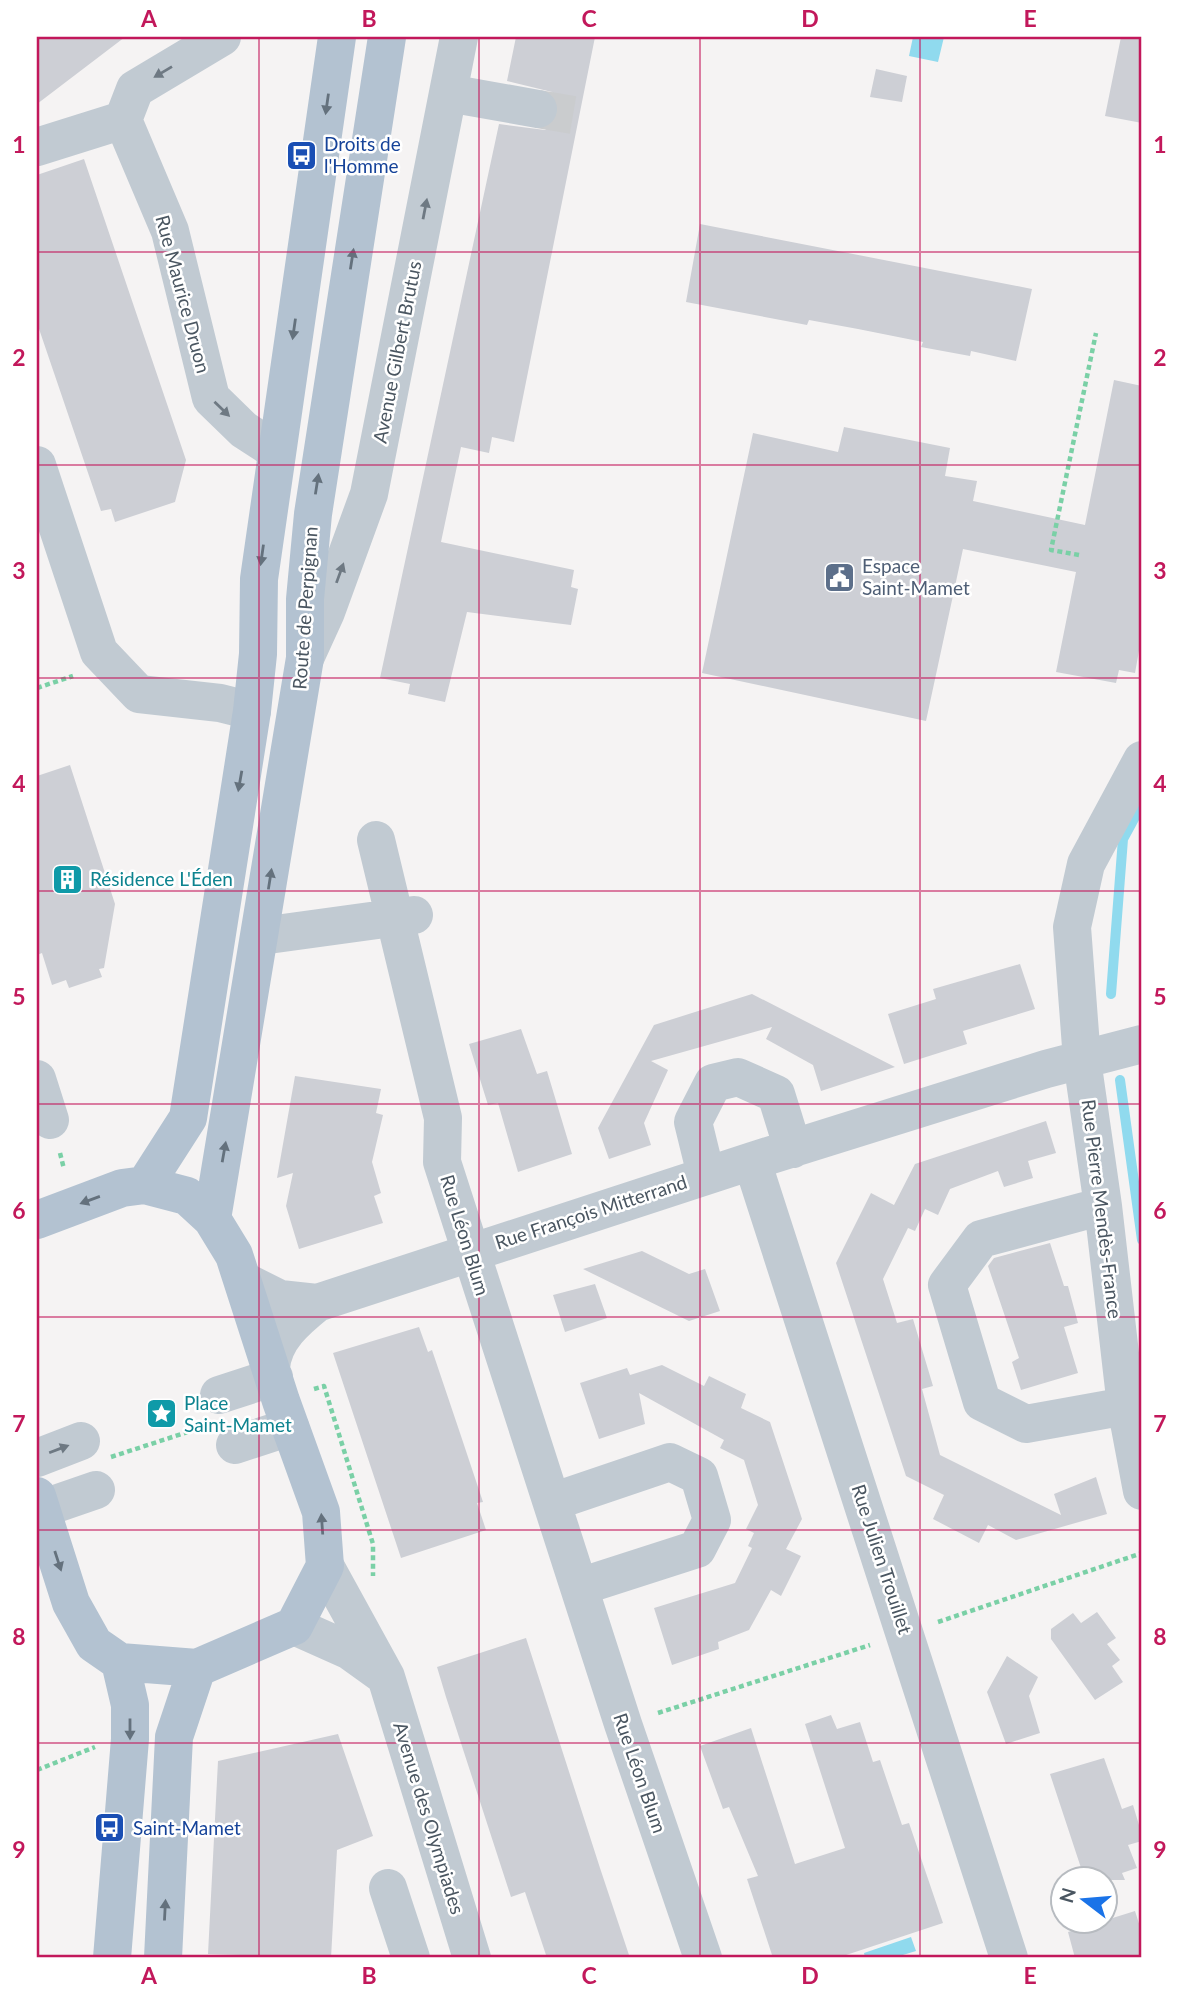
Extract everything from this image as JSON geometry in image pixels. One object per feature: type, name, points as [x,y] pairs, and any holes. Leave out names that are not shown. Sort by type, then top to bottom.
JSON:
[{"type":"main road","points":[[145,1185],[188,1118],[252,711],[258,654],[258,579],[337,37]]},
{"type":"main road","name":"Route de Perpignan","points":[[212,1219],[305,658],[305,599],[313,514],[387,37]]},
{"type":"main road","points":[[37,1220],[122,1188],[145,1185],[187,1196],[212,1219],[234,1255],[244,1281],[290,1427],[321,1511],[325,1566],[293,1626],[197,1668],[120,1662],[94,1644],[71,1603],[39,1502]]},
{"type":"main road","points":[[112,1958],[130,1739],[130,1705],[120,1662]]},
{"type":"main road","points":[[163,1958],[174,1737],[197,1668]]},
{"type":"street","points":[[37,146],[123,120],[135,89],[222,37]]},
{"type":"street","name":"Avenue Gilbert Brutus","points":[[305,658],[326,612],[369,494],[459,37]]},
{"type":"street","points":[[448,93],[537,109]]},
{"type":"street","name":"Rue Maurice Druon","points":[[123,120],[170,230],[211,398],[244,430],[276,451]]},
{"type":"street","points":[[37,465],[99,652],[139,694],[220,703],[252,711]]},
{"type":"street","name":"Rue Pierre Mendès-France","points":[[1142,760],[1086,864],[1072,927],[1082,1060],[1103,1206],[1126,1406],[1142,1491]]},
{"type":"street","name":"Rue Léon Blum","points":[[376,840],[404,917],[443,1118],[442,1162],[579,1587],[704,1958]]},
{"type":"street","points":[[261,936],[404,917]]},
{"type":"street","name":"Rue François Mitterrand","points":[[273,1372],[272,1357],[292,1324],[317,1303],[706,1175],[1142,1044]]},
{"type":"street","name":"Rue François Mitterrand","points":[[706,1175],[693,1122],[713,1083],[738,1077],[776,1094],[793,1149]]},
{"type":"street","points":[[37,1079],[50,1120]]},
{"type":"street","name":"Rue Julien Trouillet","points":[[752,1161],[1009,1958]]},
{"type":"street","points":[[1103,1206],[981,1239],[947,1285],[982,1402],[1026,1424],[1126,1406]]},
{"type":"street","name":"Rue François Mitterrand","points":[[244,1281],[281,1299],[317,1303]]},
{"type":"street","points":[[219,1395],[273,1372]]},
{"type":"street","points":[[235,1445],[290,1427]]},
{"type":"street","points":[[37,1458],[81,1440]]},
{"type":"street","points":[[552,1502],[670,1462],[699,1476],[712,1520],[697,1549],[579,1587]]},
{"type":"street","points":[[39,1502],[96,1490]]},
{"type":"street","name":"Avenue des Olympiades","points":[[325,1566],[386,1677],[472,1958]]},
{"type":"street","points":[[293,1626],[350,1651],[386,1677]]},
{"type":"street","points":[[388,1888],[411,1958]]},
{"type":"path","points":[[1079,555],[1051,550],[1096,333]]},
{"type":"path","points":[[55,1172],[75,1166]]},
{"type":"path","points":[[37,1770],[100,1745]]},
{"type":"water","points":[[913,37],[944,37],[938,62],[909,56]]},
{"type":"water","points":[[911,1937],[916,1951],[893,1958],[865,1958],[864,1953]]},
{"type":"building","points":[[37,37],[125,37],[37,104]]},
{"type":"building","points":[[516,37],[595,37],[514,442],[492,437],[489,453],[461,447],[441,542],[574,570],[571,587],[578,589],[571,625],[467,612],[445,702],[408,694],[410,684],[380,678],[499,124],[545,130],[554,124],[559,113],[558,101],[552,92],[507,81]]},
{"type":"building","points":[[1121,37],[1142,37],[1142,123],[1105,116]]},
{"type":"building","points":[[876,69],[907,76],[902,102],[870,97]]},
{"type":"building","points":[[84,159],[186,460],[175,502],[115,522],[111,509],[101,511],[37,323],[37,175]]},
{"type":"building","points":[[700,224],[1032,289],[1016,361],[971,351],[970,356],[921,347],[923,342],[809,320],[807,325],[686,302]]},
{"type":"building","name":"Espace Saint-Mamet","points":[[1114,380],[1142,386],[1142,634],[1135,673],[1119,670],[1116,683],[1056,672],[1076,572],[963,549],[926,721],[702,673],[753,433],[838,452],[844,427],[950,448],[945,476],[977,481],[973,501],[1085,525]]},
{"type":"building","name":"Résidence L'Éden","points":[[70,765],[115,904],[104,968],[99,969],[102,977],[69,988],[66,980],[52,985],[42,953],[37,955],[37,776]]},
{"type":"building","points":[[1020,964],[1035,1009],[963,1031],[967,1044],[904,1064],[888,1014],[936,999],[933,989]]},
{"type":"building","points":[[752,994],[895,1067],[821,1091],[813,1065],[766,1039],[772,1027],[651,1061],[668,1070],[644,1123],[651,1145],[609,1159],[598,1128],[654,1025]]},
{"type":"building","points":[[521,1029],[537,1074],[547,1071],[572,1154],[518,1172],[498,1103],[488,1105],[469,1044]]},
{"type":"building","points":[[295,1076],[381,1089],[376,1113],[383,1115],[372,1162],[381,1193],[374,1196],[383,1223],[299,1249],[286,1206],[293,1173],[277,1178]]},
{"type":"building","points":[[1046,1121],[1056,1153],[1028,1161],[1033,1178],[1004,1187],[998,1171],[950,1189],[938,1215],[925,1209],[915,1231],[908,1228],[883,1279],[897,1323],[913,1319],[933,1386],[922,1389],[940,1455],[1061,1515],[1054,1494],[1096,1477],[1107,1514],[1016,1540],[988,1525],[979,1543],[933,1519],[944,1495],[906,1476],[836,1263],[871,1193],[894,1205],[915,1164]]},
{"type":"building","points":[[1050,1243],[1064,1286],[1068,1286],[1078,1323],[1064,1327],[1078,1373],[1021,1390],[1012,1362],[1019,1358],[988,1266],[994,1258]]},
{"type":"building","points":[[642,1251],[689,1274],[705,1269],[720,1311],[689,1321],[583,1269]]},
{"type":"building","points":[[595,1284],[607,1318],[565,1332],[553,1295]]},
{"type":"building","points":[[419,1327],[428,1352],[432,1350],[483,1502],[477,1503],[486,1530],[401,1558],[333,1353]]},
{"type":"building","points":[[662,1365],[704,1386],[709,1376],[746,1394],[741,1408],[770,1422],[802,1519],[786,1549],[801,1556],[781,1596],[771,1590],[749,1630],[718,1642],[719,1649],[672,1665],[654,1608],[735,1583],[752,1548],[748,1546],[754,1533],[746,1529],[758,1505],[744,1460],[720,1448],[724,1440],[639,1393],[645,1424],[599,1439],[580,1383],[627,1368],[630,1375]]},
{"type":"building","points":[[1097,1612],[1116,1638],[1107,1644],[1120,1660],[1112,1666],[1123,1682],[1095,1700],[1051,1639],[1051,1629],[1073,1613],[1081,1623]]},
{"type":"building","points":[[526,1638],[630,1958],[547,1958],[525,1892],[511,1897],[446,1697],[437,1667]]},
{"type":"building","points":[[1007,1656],[1038,1677],[1029,1696],[1040,1733],[1006,1744],[987,1692]]},
{"type":"building","points":[[831,1715],[837,1729],[860,1722],[873,1762],[880,1760],[902,1825],[909,1823],[943,1923],[837,1958],[773,1958],[747,1879],[758,1876],[729,1807],[723,1809],[700,1746],[751,1728],[795,1864],[845,1848],[805,1724]]},
{"type":"building","points":[[338,1734],[373,1836],[337,1850],[331,1958],[208,1954],[218,1761]]},
{"type":"building","points":[[1104,1758],[1122,1809],[1133,1805],[1142,1835],[1142,1841],[1128,1845],[1137,1868],[1122,1873],[1125,1880],[1120,1880],[1120,1866],[1080,1866],[1050,1774]]},
{"type":"building","points":[[1135,1911],[1142,1933],[1142,1958],[1075,1958],[1069,1936],[1120,1936],[1120,1916]]},
{"type":"waterway","points":[[1111,994],[1123,839],[1142,804]]},
{"type":"waterway","points":[[1120,1080],[1142,1240]]},
{"type":"tunnel","points":[[538,109],[573,115]]},
{"type":"place","name":"Droits de l'Homme","points":[[301,155]]},
{"type":"place","name":"Espace Saint-Mamet","points":[[839,577]]},
{"type":"place","name":"Résidence L'Éden","points":[[67,879]]},
{"type":"place","name":"Place Saint-Mamet","points":[[161,1414]]},
{"type":"place","name":"Saint-Mamet","points":[[110,1828]]}]
